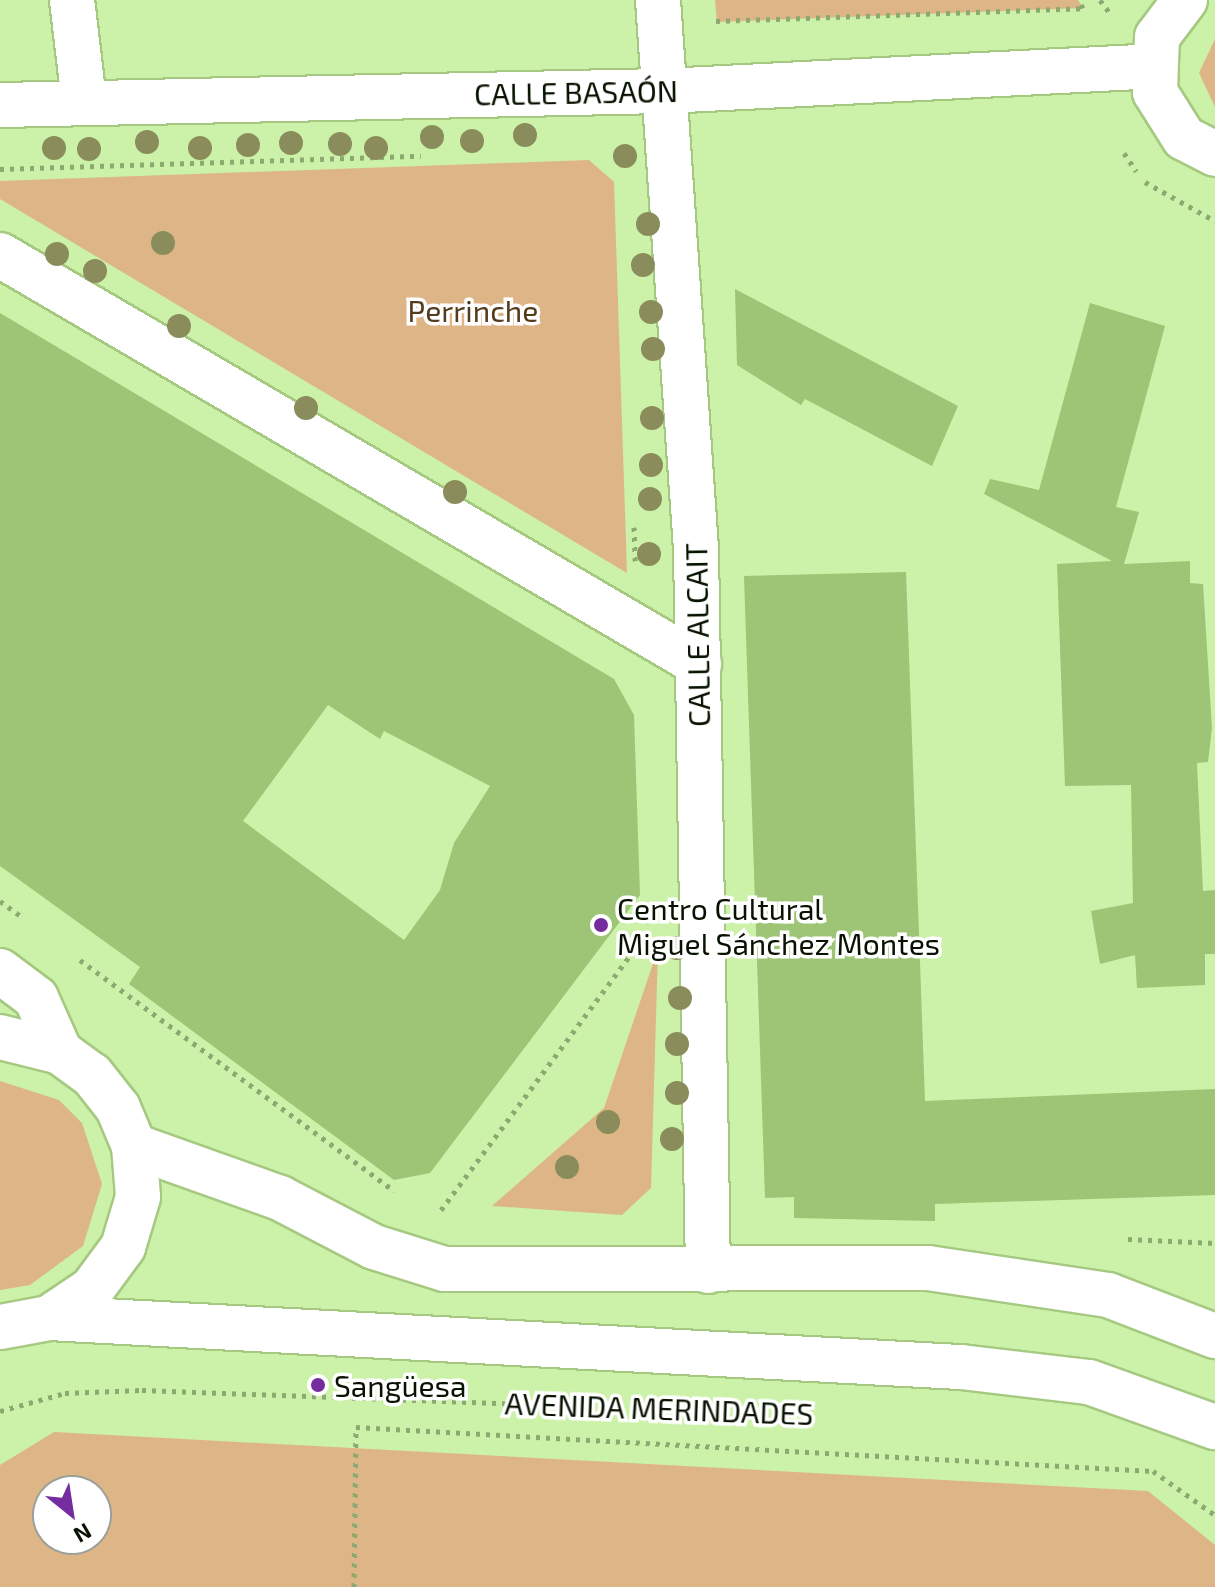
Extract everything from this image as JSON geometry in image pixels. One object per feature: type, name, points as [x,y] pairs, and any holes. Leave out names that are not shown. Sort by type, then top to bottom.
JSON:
[{"type":"street","points":[[72,0],[84,101]]},
{"type":"street","name":"CALLE ALCAIT","points":[[658,0],[699,664],[708,1271]]},
{"type":"street","points":[[1185,0],[1157,37],[1152,66],[1166,117],[1184,138],[1215,154]]},
{"type":"street","name":"CALLE BASAÓN","points":[[0,105],[665,91],[1152,66]]},
{"type":"street","points":[[0,255],[699,664]]},
{"type":"street","points":[[0,971],[36,998],[60,1052],[118,1108],[134,1146],[138,1197],[123,1247],[92,1289],[49,1318],[0,1327]]},
{"type":"street","points":[[0,1037],[60,1052]]},
{"type":"street","points":[[134,1146],[280,1198],[374,1247],[444,1269],[708,1271],[928,1268],[1108,1295],[1215,1336]]},
{"type":"street","name":"AVENIDA MERINDADES","points":[[49,1318],[961,1367],[1089,1382],[1215,1427]]},
{"type":"path","points":[[717,22],[1083,8],[1078,0]]},
{"type":"path","points":[[1118,138],[1127,162],[1156,193],[1215,221]]},
{"type":"path","points":[[0,169],[438,156]]},
{"type":"path","points":[[634,523],[635,570]]},
{"type":"path","points":[[0,901],[37,928]]},
{"type":"path","points":[[449,1220],[434,1220],[655,921]]},
{"type":"path","points":[[75,956],[410,1202]]},
{"type":"path","name":"AVENIDA MERINDADES","points":[[0,1411],[65,1393],[142,1390],[562,1405]]},
{"type":"path","points":[[354,1587],[356,1427],[1153,1471],[1215,1515]]},
{"type":"green space","points":[[715,0],[1078,0],[1083,8],[717,22]]},
{"type":"green space","points":[[1215,39],[1215,107],[1199,73]]},
{"type":"green space","name":"Perrinche","points":[[589,160],[614,182],[627,573],[0,199],[0,181]]},
{"type":"green space","points":[[658,949],[651,1188],[622,1215],[492,1206],[604,1108]]},
{"type":"green space","points":[[0,1081],[59,1100],[82,1123],[102,1184],[83,1246],[30,1285],[0,1290]]},
{"type":"green space","points":[[54,1432],[1148,1491],[1215,1545],[1215,1587],[0,1587],[0,1465]]},
{"type":"building","points":[[735,289],[958,406],[932,466],[805,399],[801,405],[737,365]]},
{"type":"building","points":[[1090,303],[1165,326],[1116,507],[1139,512],[1124,564],[1190,561],[1190,583],[1203,584],[1212,728],[1208,762],[1197,763],[1203,891],[1215,890],[1215,954],[1205,954],[1205,985],[1137,988],[1135,955],[1100,964],[1091,911],[1133,903],[1131,785],[1065,786],[1057,564],[1112,561],[984,494],[990,479],[1039,490]]},
{"type":"building","points":[[0,313],[614,679],[634,715],[640,895],[430,1173],[394,1180],[129,984],[140,967],[0,866]],"holes":[[[328,705],[380,739],[384,731],[490,786],[454,843],[440,890],[404,940],[243,821]]]},
{"type":"building","points":[[906,572],[925,1101],[1215,1089],[1215,1195],[935,1204],[935,1221],[794,1218],[794,1197],[765,1198],[744,576]]},
{"type":"place","name":"Centro Cultural Miguel Sánchez Montes","points":[[601,925]]},
{"type":"place","name":"Sangüesa","points":[[318,1385]]}]
